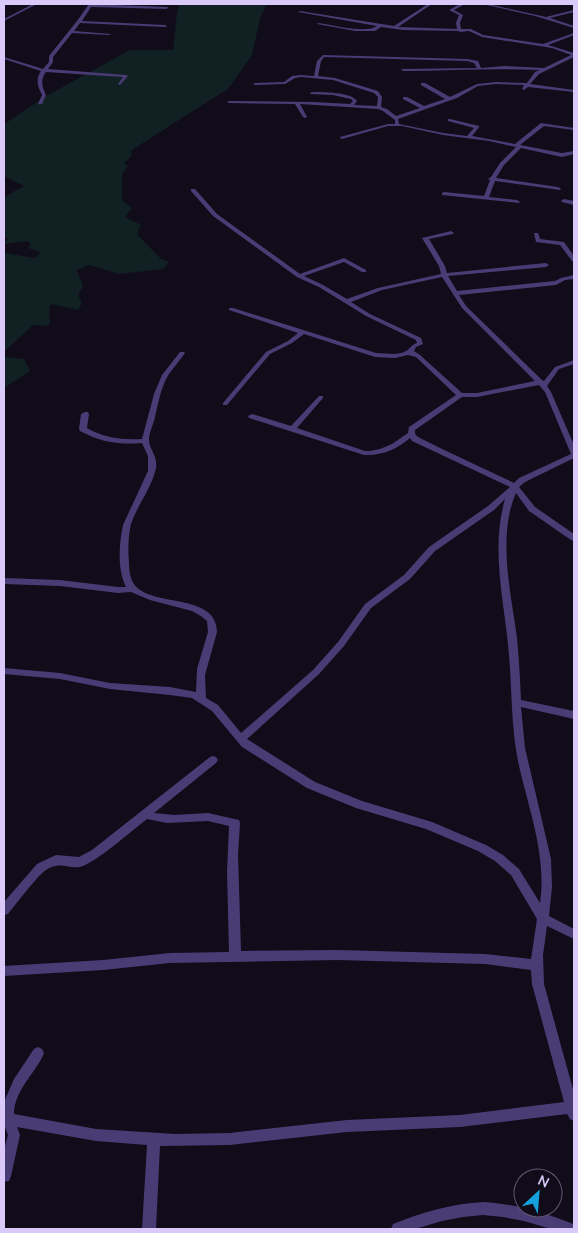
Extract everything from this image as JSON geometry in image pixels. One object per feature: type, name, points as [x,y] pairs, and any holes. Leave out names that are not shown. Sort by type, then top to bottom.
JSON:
[{"type":"street","points":[[4,20],[35,4]]},
{"type":"street","points":[[395,27],[430,4]]},
{"type":"street","points":[[460,31],[458,22],[461,15],[451,10],[463,4]]},
{"type":"street","points":[[484,4],[546,18],[574,27]]},
{"type":"street","points":[[40,103],[44,95],[40,87],[40,76],[43,70],[90,5],[168,8]]},
{"type":"street","points":[[546,18],[574,11]]},
{"type":"street","points":[[300,12],[423,30],[470,30],[482,36],[544,45],[574,54]]},
{"type":"street","points":[[81,20],[166,20]]},
{"type":"street","points":[[81,20],[165,26]]},
{"type":"street","points":[[319,24],[355,30],[375,30],[381,25]]},
{"type":"street","points":[[422,37],[423,30]]},
{"type":"street","points":[[71,32],[109,34]]},
{"type":"street","points":[[544,45],[574,34]]},
{"type":"street","points":[[526,86],[534,75],[574,54]]},
{"type":"street","points":[[316,77],[319,61],[323,56],[475,61],[479,69]]},
{"type":"street","points":[[4,58],[43,70],[126,76],[120,84]]},
{"type":"street","points":[[403,70],[504,67],[544,69]]},
{"type":"street","points":[[255,84],[285,83],[294,76],[337,80],[376,92],[380,97],[379,108]]},
{"type":"street","points":[[396,118],[449,99],[477,86],[496,83],[574,91]]},
{"type":"street","points":[[423,84],[449,99]]},
{"type":"street","points":[[312,93],[333,94],[353,98],[355,101],[350,107]]},
{"type":"street","points":[[279,94],[282,99],[279,103],[281,109]]},
{"type":"street","points":[[405,98],[424,108]]},
{"type":"street","points":[[229,102],[296,103],[379,108],[396,118],[397,124]]},
{"type":"street","points":[[296,103],[305,117]]},
{"type":"street","points":[[450,120],[477,127],[468,138]]},
{"type":"street","points":[[342,138],[397,124],[562,155],[574,154]]},
{"type":"street","points":[[486,198],[492,179],[505,160],[543,124],[574,129]]},
{"type":"street","points":[[492,179],[558,189]]},
{"type":"street","points":[[193,190],[215,215],[259,249],[299,276],[418,339],[421,342],[420,344],[414,346],[409,353]]},
{"type":"street","points":[[444,194],[517,202]]},
{"type":"street","points":[[564,201],[574,203]]},
{"type":"street","points":[[241,739],[316,672],[341,644],[368,606],[407,577],[432,549],[491,508],[522,480],[574,454],[572,441],[548,392],[464,307],[444,275],[442,266],[425,238],[451,233]]},
{"type":"street","points":[[536,234],[538,241],[562,243],[574,260]]},
{"type":"street","points":[[299,276],[344,260],[364,271]]},
{"type":"street","points":[[347,301],[380,289],[444,275],[546,266]]},
{"type":"street","points":[[456,293],[556,283],[563,279],[574,277]]},
{"type":"street","points":[[231,309],[375,355],[388,356],[409,353],[418,356],[460,395]]},
{"type":"street","points":[[225,404],[268,353],[290,342],[303,332]]},
{"type":"street","points":[[133,590],[128,584],[125,575],[125,534],[130,516],[152,471],[152,456],[145,441],[161,384],[165,375],[182,353]]},
{"type":"street","points":[[252,416],[293,428],[358,452],[370,454],[391,447],[411,434],[412,429],[417,425],[460,395],[477,395],[542,384],[557,368],[574,362]]},
{"type":"street","points":[[293,428],[321,397]]},
{"type":"street","points":[[86,414],[83,429],[92,434],[116,441],[145,441]]},
{"type":"street","points":[[411,434],[415,439],[514,486],[532,509],[574,538]]},
{"type":"street","points":[[6,1118],[96,1135],[154,1139],[230,1139],[347,1126],[460,1121],[573,1111],[538,984],[535,965],[547,897],[547,870],[522,760],[516,702],[514,656],[502,563],[502,540],[508,503],[514,486]]},
{"type":"street","points":[[4,582],[60,583],[133,590],[195,609],[211,619],[213,624],[212,635],[200,674],[202,701]]},
{"type":"street","points":[[4,672],[60,676],[110,686],[194,695],[215,708],[241,739],[288,772],[327,793],[428,825],[482,848],[500,858],[515,872],[543,919],[574,934]]},
{"type":"street","points":[[516,702],[574,715]]},
{"type":"street","points":[[4,910],[41,867],[56,860],[80,862],[96,853],[213,760]]},
{"type":"street","points":[[145,814],[157,819],[175,820],[206,817],[235,823],[231,849],[235,892],[236,954],[244,957]]},
{"type":"street","points":[[4,971],[103,966],[170,958],[337,955],[485,959],[535,965]]},
{"type":"street","points":[[4,1176],[14,1135],[6,1118],[8,1107],[18,1083],[38,1053]]},
{"type":"street","points":[[149,1229],[154,1139]]},
{"type":"street","points":[[398,1229],[449,1211],[487,1209],[516,1211],[568,1229]]},
{"type":"shaded area","points":[[180,4],[267,4],[260,18],[252,55],[229,88],[132,150],[131,157],[124,163],[128,166],[122,174],[122,200],[132,208],[125,217],[141,225],[137,234],[161,259],[169,262],[163,269],[119,274],[89,265],[77,270],[83,287],[78,295],[82,303],[78,310],[52,304],[49,307],[50,323],[46,326],[33,325],[4,352],[4,253],[35,258],[41,252],[28,248],[31,244],[27,241],[4,244],[8,238],[4,237],[4,197],[24,186],[4,176],[4,124],[48,95],[130,50],[173,50],[177,12]]},
{"type":"shaded area","points":[[4,357],[24,359],[30,371],[4,388]]}]
